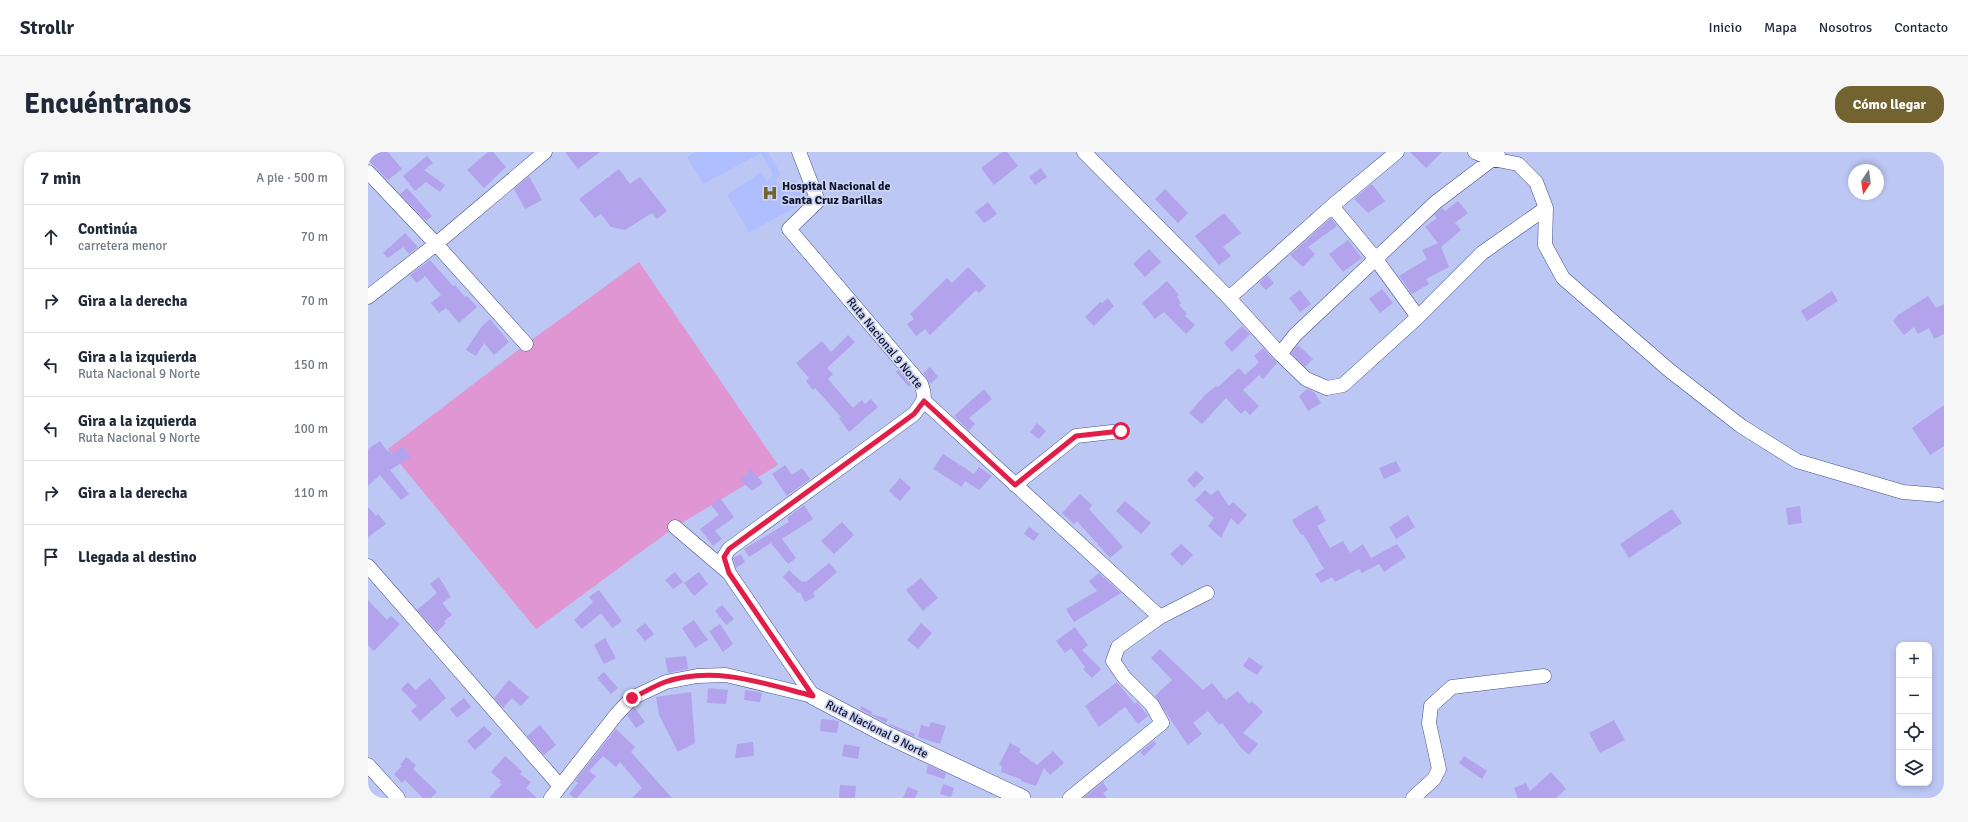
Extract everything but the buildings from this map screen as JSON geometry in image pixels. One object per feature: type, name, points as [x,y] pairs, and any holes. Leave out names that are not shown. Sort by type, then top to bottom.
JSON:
[{"type":"main road","name":"Ruta Nacional 9 Norte","points":[[813,696],[887,735],[1022,798]]},
{"type":"street","name":"Ruta Nacional 9 Norte","points":[[799,152],[818,201],[789,229],[921,384],[925,393],[924,401],[914,414],[729,549],[724,557],[729,573],[813,696]]},
{"type":"street","points":[[1084,152],[1229,298],[1280,354],[1306,378],[1327,388],[1343,385],[1418,317],[1482,253],[1546,208]]},
{"type":"street","points":[[1229,298],[1332,206],[1397,152]]},
{"type":"street","points":[[1475,152],[1498,155],[1518,164],[1536,182],[1546,208],[1545,245],[1563,278],[1669,370],[1741,426],[1797,461],[1903,492],[1939,495]]},
{"type":"street","points":[[368,297],[436,244],[537,154]]},
{"type":"street","points":[[1280,354],[1295,335],[1436,202],[1498,155]]},
{"type":"street","points":[[368,172],[436,244],[526,344]]},
{"type":"street","points":[[1332,206],[1375,258],[1418,317]]},
{"type":"street","points":[[924,401],[1160,617]]},
{"type":"street","points":[[1015,485],[1076,436],[1121,431]]},
{"type":"street","points":[[675,527],[729,573]]},
{"type":"street","points":[[368,566],[560,786]]},
{"type":"street","points":[[1070,798],[1162,723],[1152,705],[1124,677],[1113,661],[1118,647],[1160,617],[1207,593]]},
{"type":"street","points":[[551,798],[616,714],[632,698],[666,682],[697,676],[726,675],[813,696]]},
{"type":"street","points":[[1413,798],[1434,779],[1439,769],[1429,723],[1431,706],[1452,687],[1544,676]]},
{"type":"street","points":[[368,765],[398,798]]},
{"type":"shaded area","name":"Hospital Nacional de Santa Cruz Barillas","points":[[695,152],[768,152],[780,174],[775,180],[780,188],[794,180],[803,184],[809,190],[811,200],[749,232],[727,195],[761,172],[767,181],[770,179],[773,174],[761,153],[703,184],[687,157]]},
{"type":"shaded area","points":[[639,262],[778,465],[675,527],[536,629],[388,449],[526,344]]},
{"type":"place","name":"Hospital Nacional de Santa Cruz Barillas","points":[[770,193]]},
{"type":"route","points":[[632,698],[666,682],[697,676],[726,675],[813,696],[729,573],[724,557],[729,549],[914,414],[924,401],[1015,485],[1076,436],[1121,431]]}]
